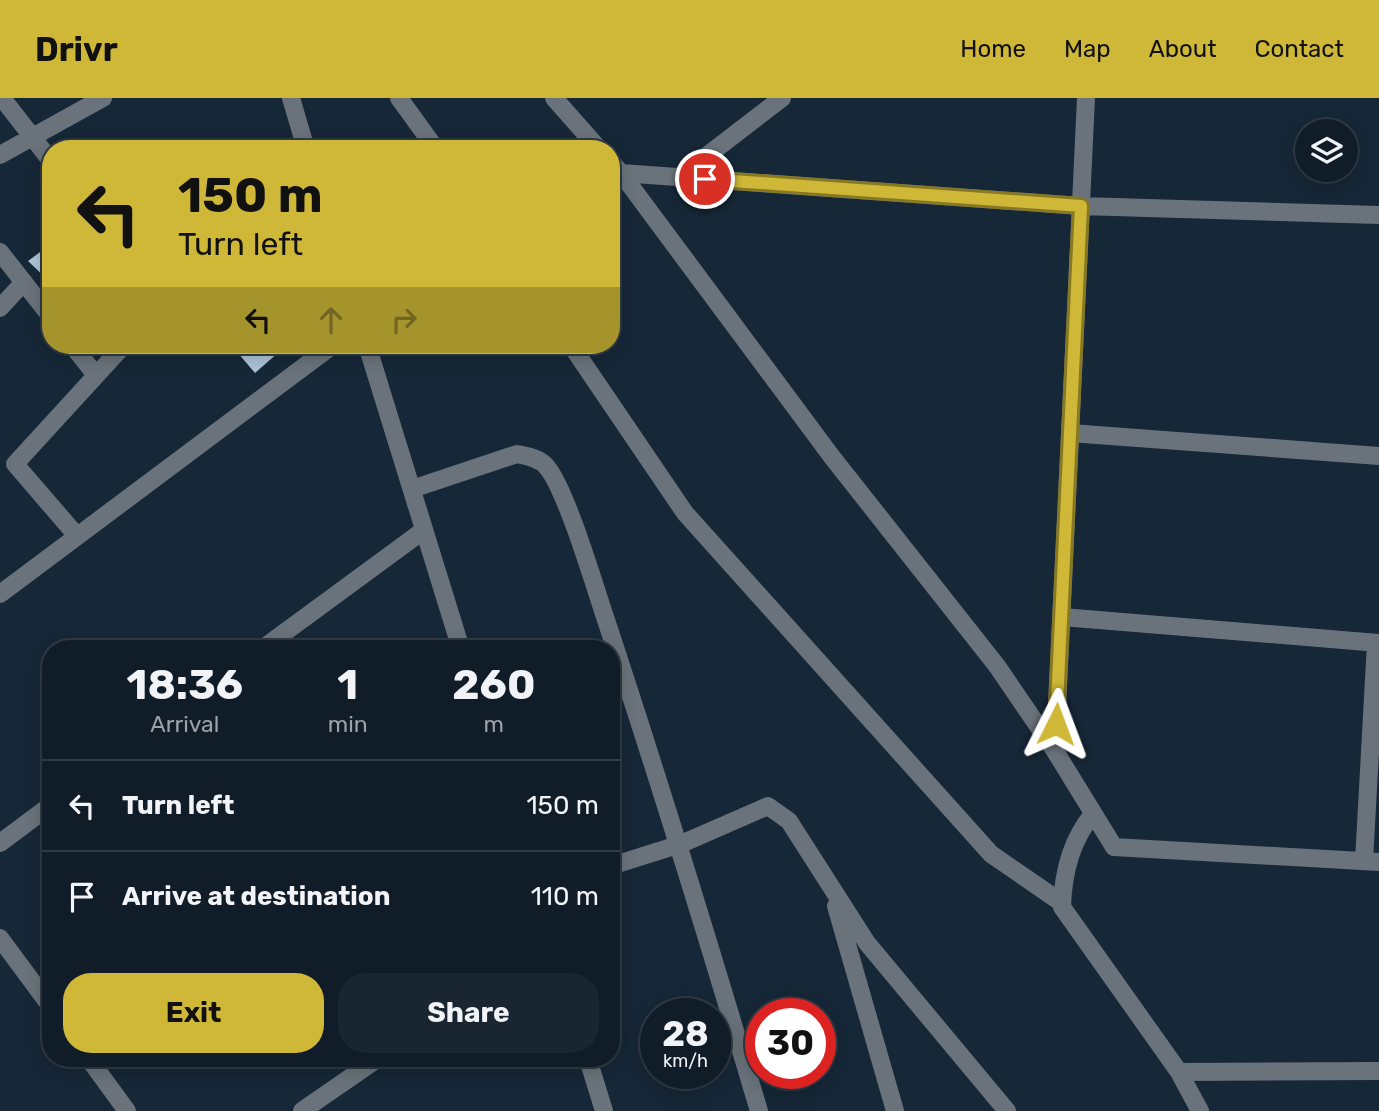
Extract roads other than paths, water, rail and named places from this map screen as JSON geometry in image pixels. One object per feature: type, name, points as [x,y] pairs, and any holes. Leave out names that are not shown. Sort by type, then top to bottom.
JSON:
[{"type":"street","points":[[2,98],[42,150]]},
{"type":"street","points":[[0,155],[103,98]]},
{"type":"street","points":[[291,98],[303,140]]},
{"type":"street","points":[[399,98],[429,140]]},
{"type":"street","points":[[554,98],[591,140]]},
{"type":"street","points":[[678,177],[782,98]]},
{"type":"street","points":[[1055,751],[1086,98]]},
{"type":"street","points":[[620,169],[678,177],[1081,206],[1379,215]]},
{"type":"street","points":[[620,173],[832,457],[997,666],[1055,751],[1114,847],[1371,862],[1378,643],[1062,617]]},
{"type":"street","points":[[0,252],[42,305]]},
{"type":"street","points":[[0,308],[24,282]]},
{"type":"street","points":[[79,354],[95,374]]},
{"type":"street","points":[[78,536],[15,464],[115,354]]},
{"type":"street","points":[[0,594],[321,354]]},
{"type":"street","points":[[370,354],[458,640]]},
{"type":"street","points":[[577,354],[685,513],[991,854],[1062,903],[1179,1072],[1200,1111]]},
{"type":"street","points":[[1070,433],[1379,456]]},
{"type":"street","points":[[411,489],[517,454],[533,458],[546,466],[561,494],[613,640]]},
{"type":"street","points":[[274,640],[424,530]]},
{"type":"street","points":[[620,662],[681,844],[759,1111]]},
{"type":"street","points":[[620,863],[681,844],[768,806],[789,821],[867,943],[1007,1111]]},
{"type":"street","points":[[0,843],[42,812]]},
{"type":"street","points":[[1062,903],[1064,884],[1078,832],[1094,814]]},
{"type":"street","points":[[831,886],[895,1111]]},
{"type":"street","points":[[0,938],[42,995]]},
{"type":"street","points":[[95,1067],[127,1111]]},
{"type":"street","points":[[302,1111],[365,1067]]},
{"type":"street","points":[[590,1067],[604,1111]]},
{"type":"street","points":[[1179,1072],[1379,1071]]}]
